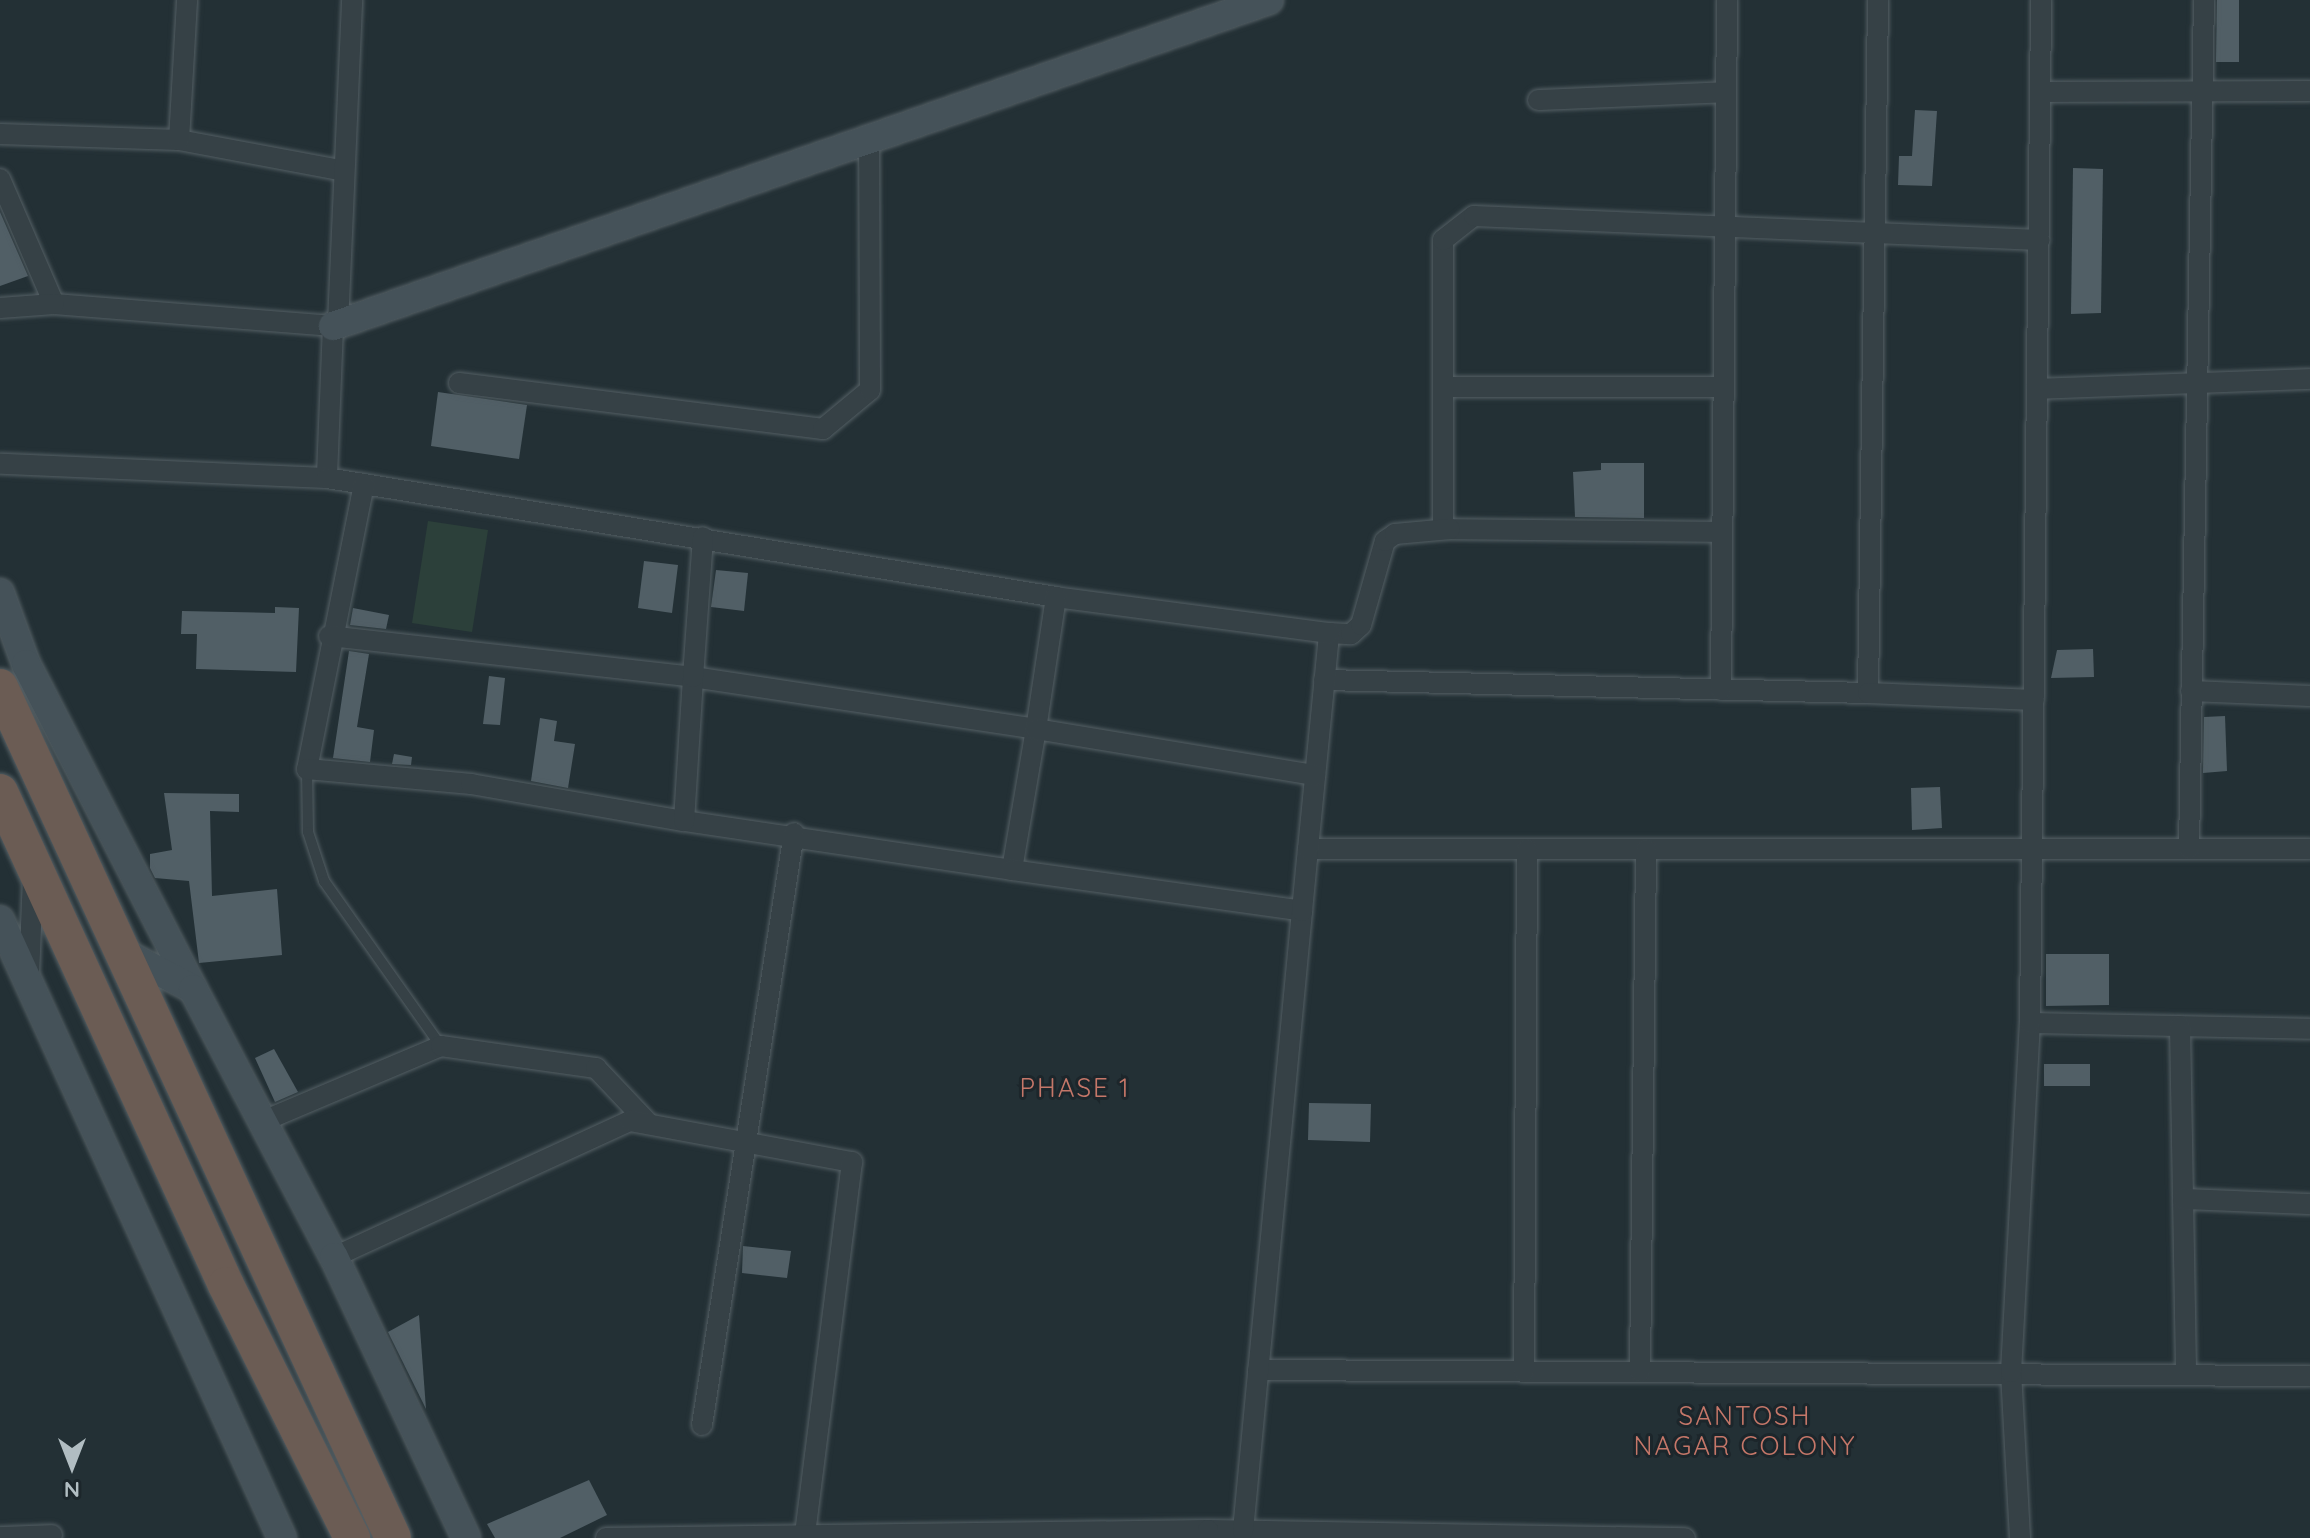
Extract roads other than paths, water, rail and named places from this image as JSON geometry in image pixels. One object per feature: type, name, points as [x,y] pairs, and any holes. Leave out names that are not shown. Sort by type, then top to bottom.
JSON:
[{"type":"highway","points":[[0,687],[393,1538]]},
{"type":"highway","points":[[0,792],[226,1285],[352,1538]]},
{"type":"street","points":[[179,140],[187,0]]},
{"type":"street","points":[[327,478],[336,325],[340,170],[352,0]]},
{"type":"street","points":[[0,308],[54,304],[336,325],[869,142],[1269,0]]},
{"type":"street","points":[[1721,690],[1720,387],[1727,229],[1727,0]]},
{"type":"street","points":[[1868,693],[1878,0]]},
{"type":"street","points":[[2020,1538],[2011,1372],[2030,1023],[2041,0]]},
{"type":"street","points":[[2189,849],[2198,91],[2204,0]]},
{"type":"street","points":[[2040,92],[2310,91]]},
{"type":"street","points":[[1538,100],[1726,92]]},
{"type":"street","points":[[0,134],[179,140],[340,170]]},
{"type":"street","points":[[459,383],[823,429],[870,390],[869,142]]},
{"type":"street","points":[[0,179],[54,304]]},
{"type":"street","points":[[1720,532],[1443,529],[1443,240],[1474,216],[1727,229],[1876,230],[2039,240]]},
{"type":"street","points":[[2037,389],[2194,387],[2310,379]]},
{"type":"street","points":[[1443,387],[1720,387]]},
{"type":"street","points":[[0,464],[327,478],[1056,597],[1351,634],[1361,625],[1385,541],[1450,529]]},
{"type":"street","points":[[364,484],[329,636],[307,769],[471,784],[684,821],[794,833],[1012,870],[1302,911]]},
{"type":"street","points":[[684,821],[703,537]]},
{"type":"street","points":[[0,593],[26,664],[261,1122],[334,1257],[466,1538]]},
{"type":"street","points":[[1012,870],[1056,597]]},
{"type":"street","points":[[1243,1531],[1329,633]]},
{"type":"street","points":[[329,636],[693,677],[1315,775]]},
{"type":"street","points":[[1324,680],[2034,700]]},
{"type":"street","points":[[2191,691],[2310,696]]},
{"type":"street","points":[[702,1425],[751,1143],[794,833]]},
{"type":"street","points":[[1308,849],[2310,849]]},
{"type":"street","points":[[1524,1372],[1527,849]]},
{"type":"street","points":[[1640,1372],[1646,849]]},
{"type":"street","points":[[29,976],[33,863]]},
{"type":"street","points":[[0,920],[29,976],[282,1538]]},
{"type":"street","points":[[122,952],[193,989]]},
{"type":"street","points":[[2030,1023],[2310,1029]]},
{"type":"street","points":[[2180,1026],[2186,1375]]},
{"type":"street","points":[[261,1122],[441,1046],[596,1068],[649,1124]]},
{"type":"street","points":[[334,1257],[630,1121],[852,1162],[805,1533]]},
{"type":"street","points":[[2183,1199],[2310,1204]]},
{"type":"street","points":[[1258,1370],[2310,1376]]},
{"type":"street","points":[[606,1538],[805,1533],[1208,1534],[1243,1531],[1685,1538]]},
{"type":"street","points":[[0,1537],[52,1535]]},
{"type":"lane","points":[[307,769],[308,832],[324,881],[441,1046]]},
{"type":"district","name":"PHASE 1","points":[[1075,1088]]},
{"type":"district","name":"SANTOSH NAGAR COLONY","points":[[1745,1431]]}]
